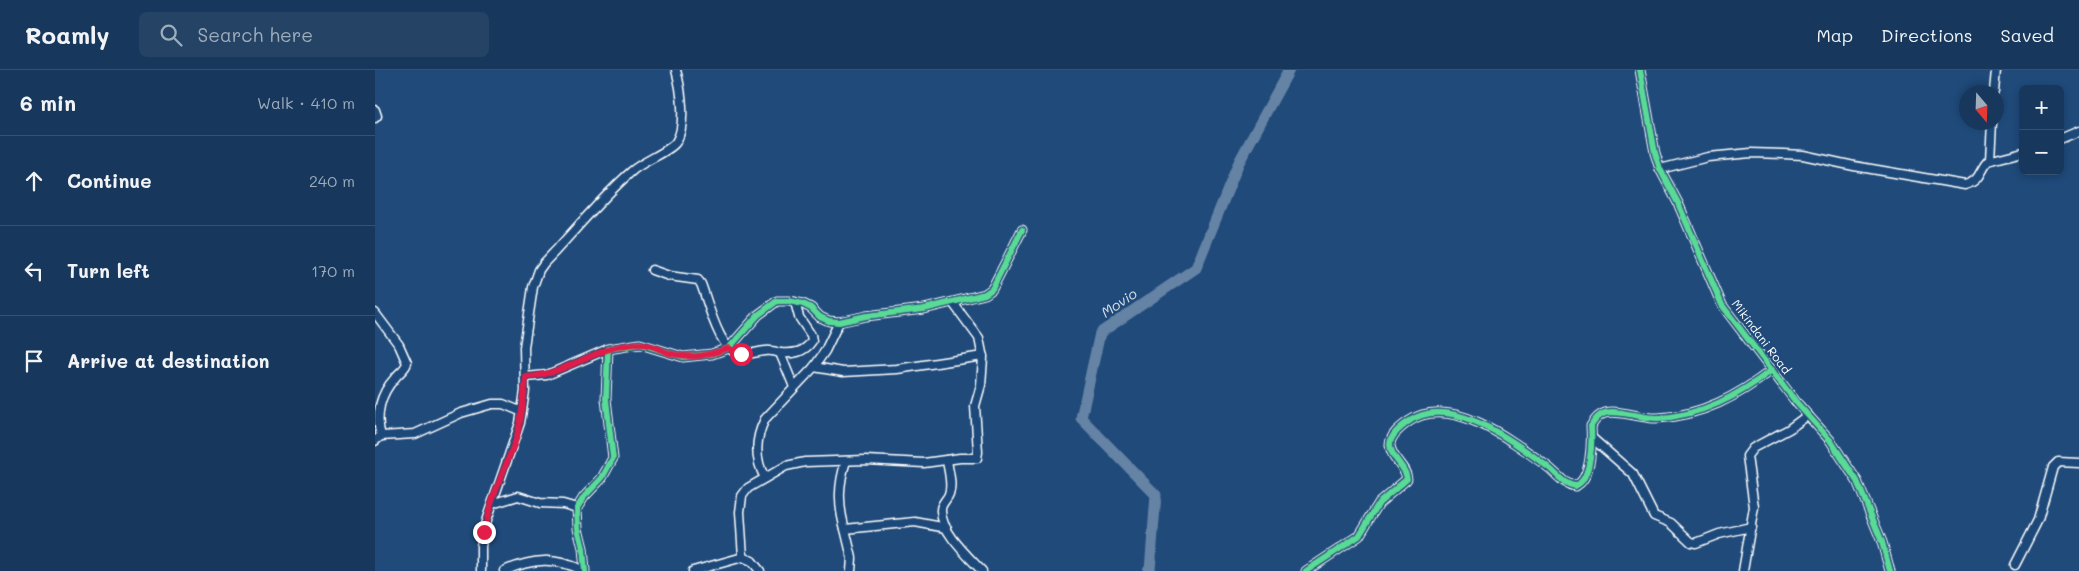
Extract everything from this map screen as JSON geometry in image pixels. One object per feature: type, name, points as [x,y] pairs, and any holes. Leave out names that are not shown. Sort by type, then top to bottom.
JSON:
[{"type":"street","points":[[481,571],[481,546],[492,504],[516,438],[526,377],[524,348],[533,287],[539,270],[631,172],[675,143],[681,129],[681,98],[677,70]]},
{"type":"street","name":"Mikindani Road","points":[[1640,70],[1655,153],[1660,169],[1682,212],[1722,305],[1796,402],[1830,440],[1857,481],[1882,542],[1891,571]]},
{"type":"street","points":[[1995,85],[1996,70]]},
{"type":"street","points":[[375,110],[377,116],[375,118]]},
{"type":"street","points":[[1990,160],[1992,130]]},
{"type":"street","points":[[2064,137],[2076,132],[2079,140]]},
{"type":"street","points":[[1660,169],[1708,157],[1751,153],[1803,155],[1854,166],[1965,185],[1973,182],[1980,176],[1986,162],[2019,153]]},
{"type":"street","points":[[526,377],[547,375],[608,349],[640,344],[668,353],[691,357],[711,354],[729,348],[767,307],[777,301],[795,302],[811,308],[829,321],[839,322],[867,316],[924,310],[985,294],[992,289],[1008,254],[1022,230]]},
{"type":"street","points":[[652,270],[669,276],[697,280],[701,284],[717,329],[729,348],[736,353],[741,354],[762,350],[793,354],[808,346],[812,341],[811,335],[799,317],[795,302]]},
{"type":"street","points":[[743,557],[740,512],[742,496],[748,488],[786,466],[845,461],[924,463],[960,458],[975,460],[978,456],[975,406],[981,385],[983,356],[976,334],[953,303]]},
{"type":"street","points":[[375,313],[399,345],[407,363],[406,368],[394,378],[379,406],[377,421],[378,438],[415,434],[461,413],[492,404],[503,404],[521,411]]},
{"type":"street","points":[[765,478],[757,461],[757,436],[765,419],[814,367],[825,351],[839,322]]},
{"type":"street","points":[[504,571],[547,560],[563,562],[581,570],[583,548],[578,528],[577,508],[584,497],[602,478],[613,458],[606,393],[608,349]]},
{"type":"street","points":[[780,353],[794,387]]},
{"type":"street","points":[[814,367],[843,372],[897,369],[983,356]]},
{"type":"street","points":[[1306,571],[1359,536],[1379,503],[1407,478],[1392,453],[1390,444],[1392,437],[1397,431],[1423,414],[1441,413],[1473,420],[1524,450],[1550,469],[1565,483],[1575,486],[1582,482],[1587,470],[1592,438],[1591,426],[1595,419],[1605,413],[1655,418],[1692,413],[1741,393],[1773,370]]},
{"type":"street","points":[[1743,571],[1751,527],[1753,500],[1747,456],[1749,451],[1808,415]]},
{"type":"street","points":[[1592,438],[1633,474],[1654,516],[1671,523],[1691,542],[1751,527]]},
{"type":"street","points":[[947,460],[950,492],[942,505],[941,511],[947,528],[958,545],[982,571]]},
{"type":"street","points":[[845,461],[839,496],[845,529],[849,538],[852,558],[851,571]]},
{"type":"street","points":[[2015,566],[2039,520],[2053,467],[2058,462],[2079,463]]},
{"type":"street","points":[[492,504],[518,496],[540,503],[563,504],[577,508]]},
{"type":"street","points":[[845,529],[915,522],[947,528]]},
{"type":"street","points":[[693,571],[743,557],[752,561],[760,571]]},
{"type":"waterway","name":"Movio","points":[[1148,571],[1150,570],[1156,495],[1081,418],[1100,333],[1196,268],[1239,162],[1289,70]]},
{"type":"cycle path","points":[[1640,70],[1655,153],[1660,169],[1678,203],[1722,305],[1796,402],[1830,440],[1857,481],[1882,542],[1890,571]]},
{"type":"cycle path","points":[[585,571],[583,548],[578,528],[577,508],[584,497],[602,478],[613,458],[606,399],[608,349],[640,344],[683,357],[712,354],[729,348],[758,315],[777,301],[803,304],[811,308],[820,317],[829,321],[839,322],[866,316],[924,309],[985,294],[992,289],[1022,230]]},
{"type":"cycle path","points":[[1306,571],[1359,536],[1379,503],[1407,479],[1404,470],[1391,450],[1390,441],[1402,426],[1425,414],[1443,413],[1462,416],[1481,424],[1518,445],[1564,481],[1575,486],[1581,482],[1588,468],[1591,450],[1591,426],[1600,415],[1617,412],[1658,418],[1689,413],[1704,409],[1732,396],[1772,370]]},
{"type":"route","points":[[484,532],[486,520],[516,438],[526,377],[547,375],[608,349],[640,344],[683,357],[702,356],[729,348],[741,354]]}]
